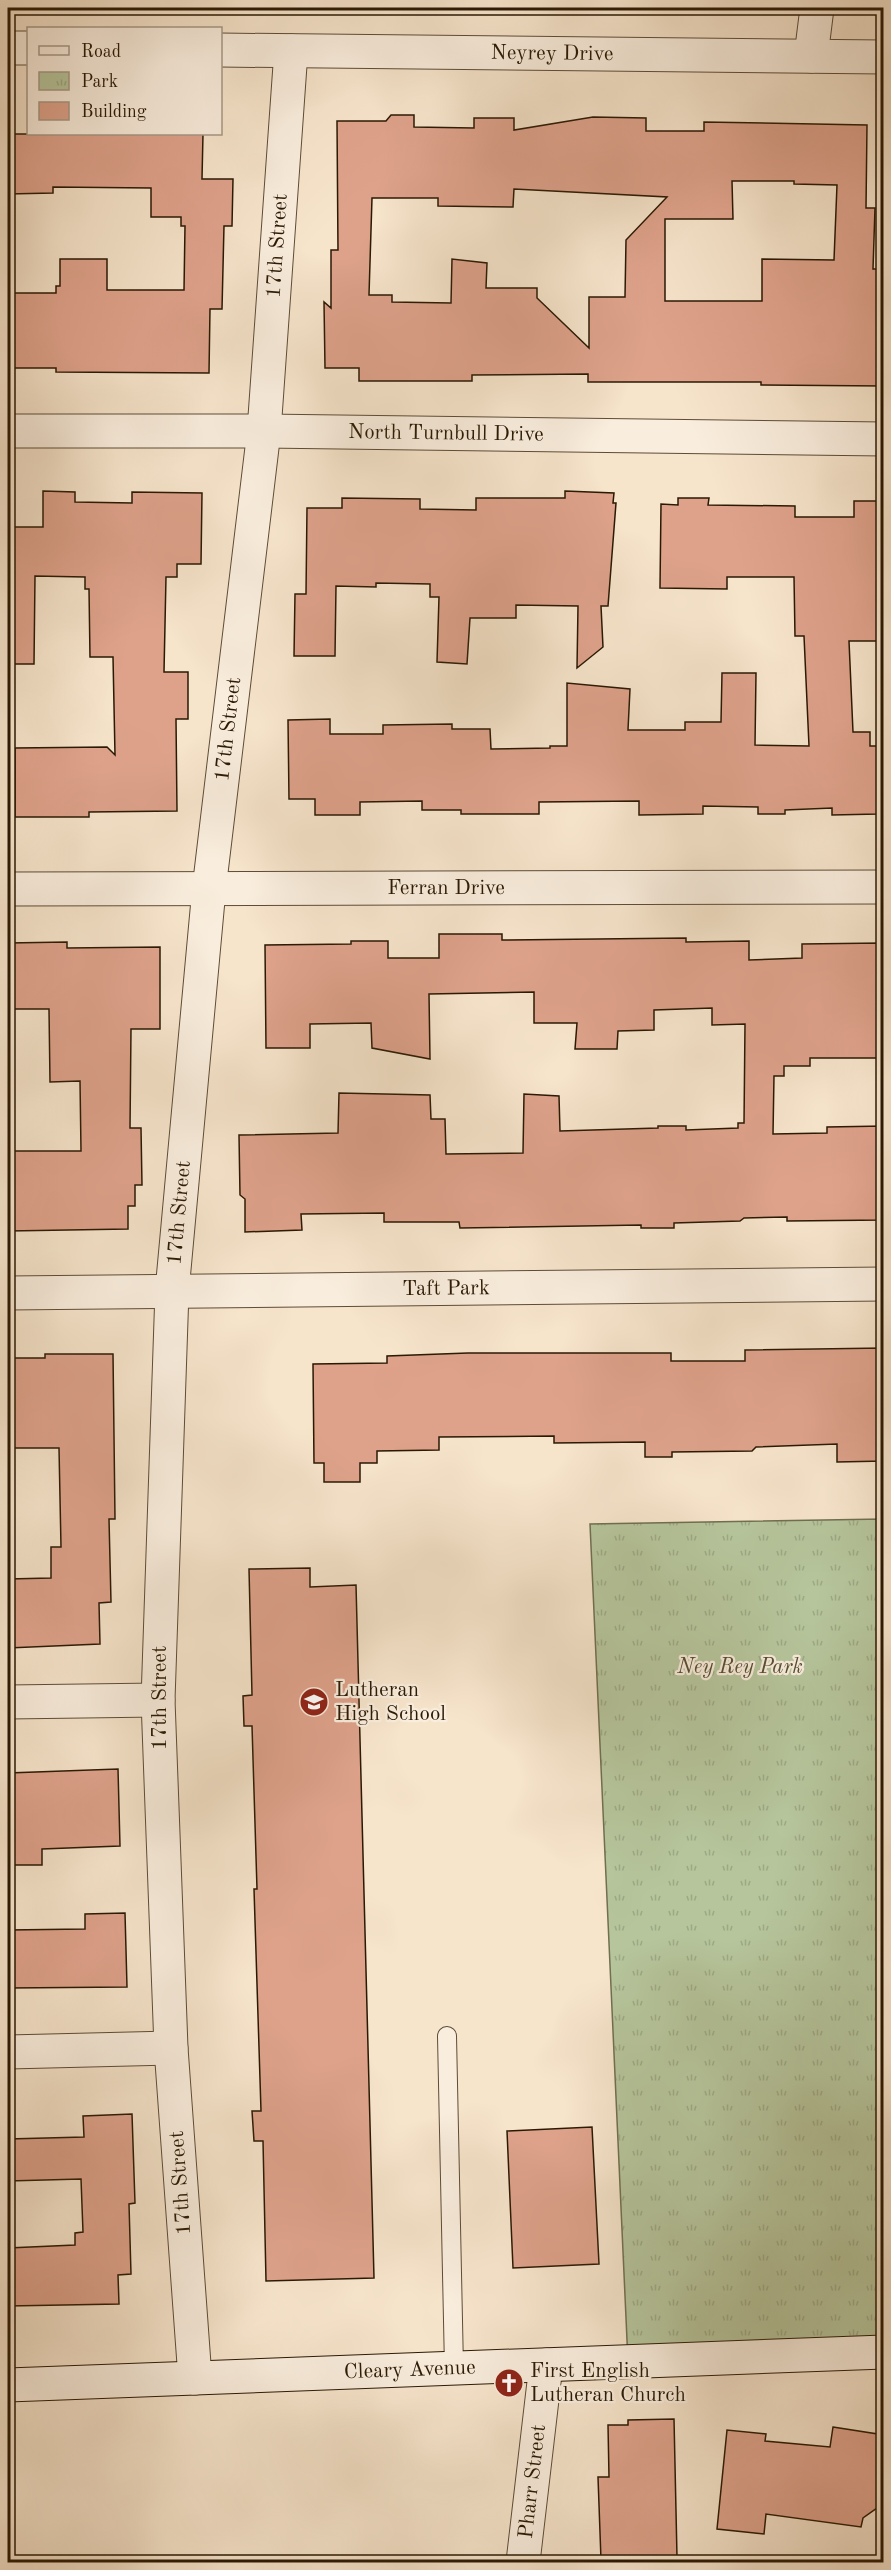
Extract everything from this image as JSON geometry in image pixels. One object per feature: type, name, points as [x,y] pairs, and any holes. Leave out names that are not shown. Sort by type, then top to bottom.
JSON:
[{"type":"street","points":[[811,56],[818,8]]},
{"type":"street","points":[[8,48],[27,48]]},
{"type":"street","name":"Neyrey Drive","points":[[222,50],[884,57]]},
{"type":"street","name":"17th Street","points":[[195,2378],[171,2048],[158,1700],[172,1291],[209,889],[264,431],[291,51]]},
{"type":"street","name":"North Turnbull Drive","points":[[8,431],[264,431],[884,439]]},
{"type":"street","name":"Ferran Drive","points":[[8,889],[884,887]]},
{"type":"street","name":"Taft Park","points":[[8,1293],[884,1284]]},
{"type":"street","points":[[8,1702],[158,1700]]},
{"type":"street","points":[[8,2052],[171,2048]]},
{"type":"street","name":"Cleary Avenue","points":[[8,2385],[884,2352]]},
{"type":"street","name":"Pharr Street","points":[[523,2562],[546,2365]]},
{"type":"lane","points":[[447,2036],[454,2368]]},
{"type":"green space","name":"Ney Rey Park","points":[[883,1519],[883,2352],[628,2362],[590,1524]]},
{"type":"building","points":[[391,115],[414,115],[414,127],[474,128],[474,118],[514,118],[514,130],[593,117],[646,118],[646,131],[704,131],[704,122],[867,125],[866,208],[875,208],[873,269],[884,269],[884,386],[761,385],[761,382],[588,382],[588,374],[472,375],[472,381],[359,381],[359,368],[325,368],[324,302],[331,308],[331,250],[338,250],[337,121],[386,121]],"holes":[[[732,181],[794,181],[794,184],[837,185],[834,260],[762,259],[762,301],[665,301],[665,219],[733,219]],[[514,189],[667,197],[626,240],[625,297],[589,297],[589,348],[537,298],[537,288],[486,288],[487,263],[452,259],[451,303],[392,302],[392,295],[369,295],[372,198],[438,198],[438,206],[513,207]]]},
{"type":"building","points":[[8,134],[203,135],[202,179],[233,179],[232,226],[224,226],[222,309],[210,309],[209,373],[56,372],[56,368],[8,368],[8,293],[56,293],[56,286],[60,286],[60,259],[107,259],[107,290],[184,290],[185,226],[181,226],[181,217],[151,217],[151,188],[53,187],[53,193],[8,194]]},
{"type":"building","points":[[43,491],[75,492],[75,502],[132,503],[132,492],[202,493],[201,564],[177,564],[177,577],[166,577],[164,672],[188,672],[188,719],[176,719],[177,811],[89,812],[89,817],[15,817],[15,748],[107,747],[115,755],[113,657],[90,657],[89,589],[85,589],[85,577],[35,576],[34,664],[8,664],[8,527],[43,527]]},
{"type":"building","points":[[565,491],[614,493],[613,503],[616,503],[608,606],[601,606],[603,647],[577,668],[578,606],[516,605],[516,618],[470,618],[467,664],[437,662],[439,597],[430,597],[430,584],[376,583],[376,587],[336,586],[335,656],[294,656],[295,594],[306,594],[307,508],[342,508],[342,498],[420,499],[420,509],[476,510],[476,498],[565,498]]},
{"type":"building","points":[[678,498],[709,498],[708,505],[795,506],[795,517],[854,517],[854,501],[884,501],[884,641],[849,641],[853,732],[870,732],[870,746],[884,746],[884,807],[878,807],[878,814],[832,815],[832,808],[785,810],[785,814],[758,814],[758,807],[703,806],[703,814],[639,815],[639,801],[539,802],[539,814],[461,814],[461,810],[422,810],[422,801],[360,802],[360,815],[315,815],[315,799],[289,799],[288,720],[330,719],[330,734],[383,734],[383,725],[452,724],[452,729],[490,729],[491,749],[567,746],[567,683],[630,689],[628,730],[685,730],[685,722],[721,722],[722,673],[756,673],[755,745],[809,746],[804,636],[795,636],[794,577],[727,577],[727,589],[660,588],[661,504],[678,505]]},
{"type":"building","points":[[439,934],[502,934],[502,940],[686,938],[686,942],[749,941],[749,960],[802,958],[802,944],[881,943],[883,1058],[810,1058],[810,1066],[784,1066],[784,1076],[774,1076],[773,1134],[827,1133],[827,1127],[884,1126],[884,1220],[787,1221],[787,1217],[674,1223],[674,1228],[641,1228],[641,1225],[460,1228],[459,1222],[384,1222],[384,1213],[301,1214],[302,1230],[245,1232],[245,1199],[240,1195],[239,1135],[338,1133],[339,1093],[430,1095],[431,1119],[445,1119],[446,1154],[523,1153],[524,1094],[559,1096],[560,1131],[658,1128],[658,1126],[686,1126],[686,1130],[738,1128],[738,1123],[744,1123],[745,1024],[712,1025],[712,1008],[654,1010],[654,1030],[618,1031],[617,1049],[575,1049],[577,1023],[534,1023],[534,992],[429,994],[430,1059],[372,1048],[371,1023],[310,1024],[310,1048],[266,1048],[265,945],[388,941],[388,958],[439,958]]},
{"type":"building","points":[[67,942],[67,948],[160,947],[160,1029],[131,1029],[130,1128],[141,1128],[142,1185],[135,1185],[135,1206],[128,1206],[128,1229],[8,1231],[8,1151],[81,1151],[80,1081],[50,1082],[49,1009],[8,1009],[8,943]]},
{"type":"building","points":[[884,1348],[884,1461],[837,1462],[837,1444],[756,1447],[752,1451],[672,1452],[672,1457],[645,1457],[645,1442],[554,1443],[554,1436],[439,1437],[439,1450],[377,1451],[377,1463],[360,1463],[360,1482],[324,1482],[324,1463],[314,1463],[313,1364],[387,1363],[387,1356],[468,1353],[671,1353],[671,1361],[745,1361],[745,1350]]},
{"type":"building","points":[[45,1354],[113,1354],[115,1519],[109,1519],[111,1602],[99,1603],[100,1644],[8,1648],[8,1579],[51,1578],[51,1547],[61,1547],[59,1448],[8,1448],[8,1358],[45,1358]]},
{"type":"building","points":[[310,1568],[310,1587],[356,1585],[374,2278],[266,2281],[263,2141],[254,2141],[252,2111],[261,2111],[254,1889],[257,1889],[252,1726],[244,1726],[243,1696],[252,1695],[249,1569]]},
{"type":"building","points":[[118,1769],[120,1846],[42,1849],[42,1865],[8,1865],[8,1773]]},
{"type":"building","points":[[125,1913],[127,1987],[8,1988],[8,1930],[85,1929],[85,1914]]},
{"type":"building","points":[[132,2114],[135,2203],[129,2204],[131,2274],[118,2275],[119,2304],[8,2306],[8,2248],[75,2245],[75,2233],[83,2232],[81,2179],[8,2181],[8,2139],[84,2137],[83,2116]]},
{"type":"building","points":[[592,2127],[599,2264],[513,2268],[507,2131]]},
{"type":"building","points":[[674,2419],[677,2557],[601,2560],[598,2477],[609,2477],[608,2425],[628,2425],[628,2420]]},
{"type":"building","points":[[833,2427],[884,2435],[884,2503],[863,2518],[861,2527],[766,2514],[764,2534],[717,2529],[727,2430],[766,2434],[765,2441],[830,2447]]},
{"type":"place","name":"Lutheran High School","points":[[314,1702]]},
{"type":"place","name":"First English Lutheran Church","points":[[509,2383]]}]
